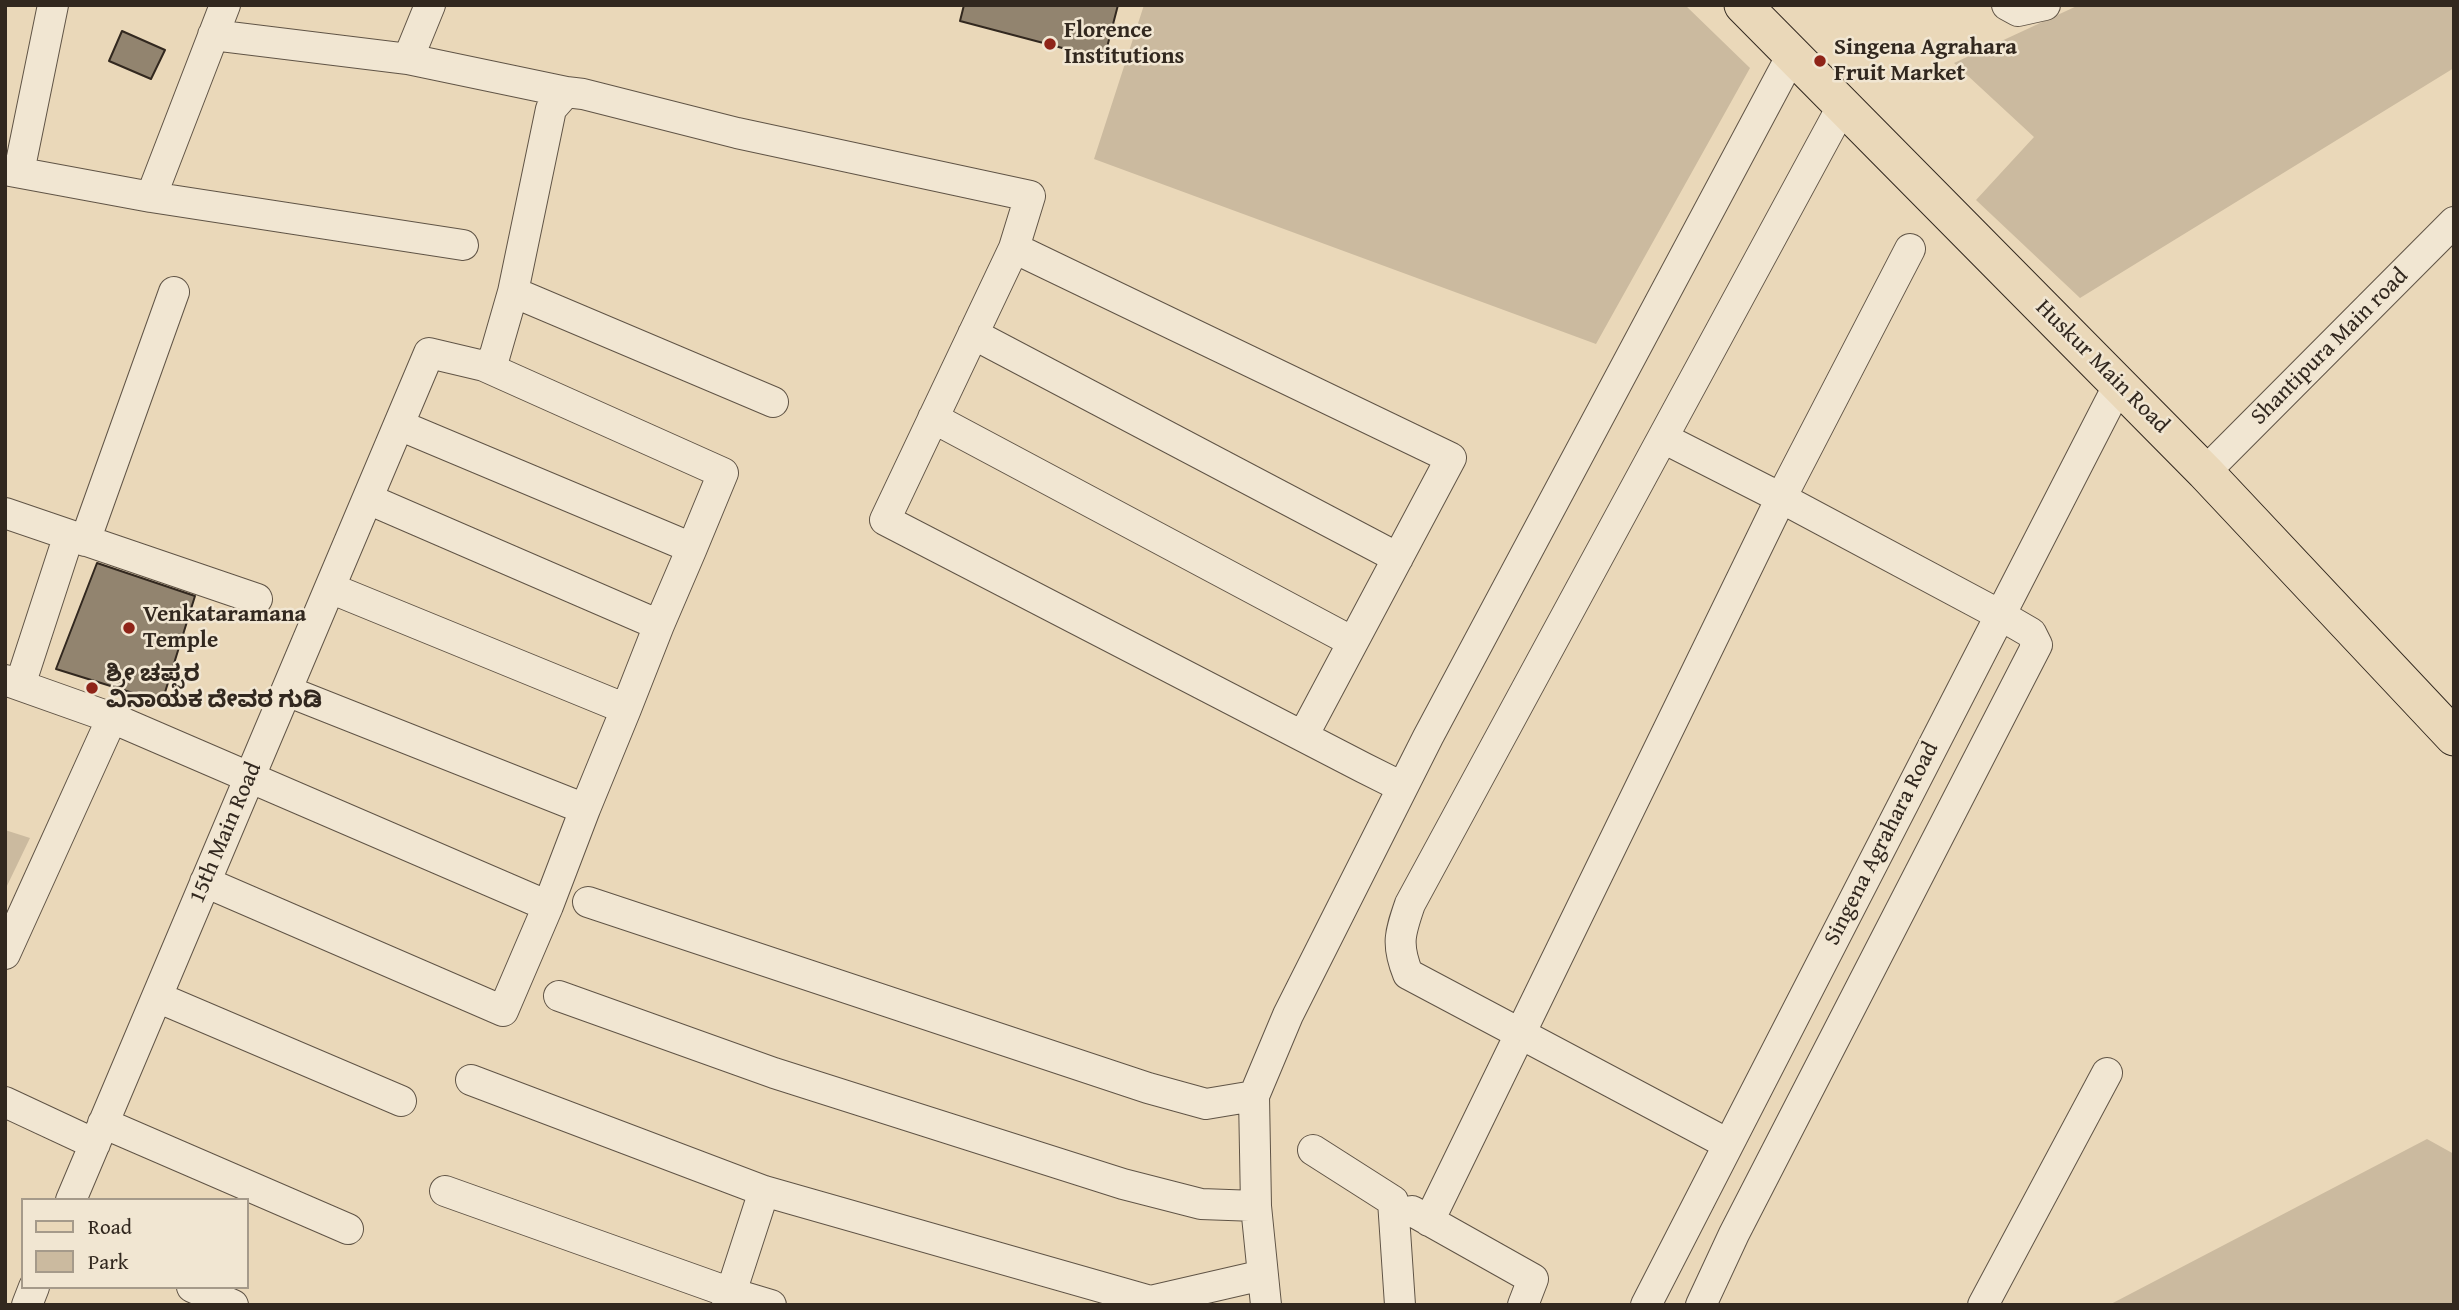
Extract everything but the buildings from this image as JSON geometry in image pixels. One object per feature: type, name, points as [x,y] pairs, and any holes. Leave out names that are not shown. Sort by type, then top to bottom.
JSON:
[{"type":"main road","name":"Huskur Main Road","points":[[1743,5],[2206,472],[2454,737]]},
{"type":"street","points":[[53,5],[12,171],[151,197],[463,245]]},
{"type":"street","points":[[151,197],[225,5]]},
{"type":"street","points":[[408,59],[430,5]]},
{"type":"street","points":[[2007,5],[2018,11],[2045,5]]},
{"type":"street","points":[[213,35],[408,59],[583,94],[737,133],[1030,196],[1014,248],[885,520],[1402,788]]},
{"type":"street","points":[[1266,1305],[1256,1206],[1254,1096],[1288,1015],[1402,788],[1793,53]]},
{"type":"street","points":[[205,883],[503,1011],[723,473],[484,366],[494,358],[513,292],[551,109],[566,92]]},
{"type":"street","points":[[1728,1144],[1408,974],[1401,954],[1400,933],[1410,904],[1843,105]]},
{"type":"street","name":"Shantipura Main road","points":[[2206,472],[2454,222]]},
{"type":"street","points":[[1014,248],[1451,458],[1303,736]]},
{"type":"street","points":[[1429,1221],[1781,498],[1910,249]]},
{"type":"street","points":[[174,292],[76,542],[13,682],[112,718],[548,906]]},
{"type":"street","points":[[513,292],[773,402]]},
{"type":"street","points":[[973,334],[1398,558]]},
{"type":"street","name":"15th Main Road","points":[[72,1198],[429,353],[484,366]]},
{"type":"street","name":"Singena Agrahara Road","points":[[1646,1305],[2119,384]]},
{"type":"street","points":[[933,418],[1353,642]]},
{"type":"street","points":[[399,425],[692,548]]},
{"type":"street","points":[[1663,438],[2000,615],[2031,633],[2037,645],[1734,1234],[1701,1305]]},
{"type":"street","points":[[368,499],[659,625]]},
{"type":"street","points":[[5,513],[76,542],[257,599]]},
{"type":"street","points":[[330,588],[625,709]]},
{"type":"street","points":[[287,691],[585,809]]},
{"type":"street","points":[[5,954],[112,718]]},
{"type":"street","points":[[588,902],[1148,1088],[1206,1104],[1254,1096]]},
{"type":"street","points":[[559,996],[774,1073],[1123,1184],[1201,1204],[1256,1206]]},
{"type":"street","points":[[157,997],[401,1101]]},
{"type":"street","points":[[1983,1305],[2107,1073]]},
{"type":"street","points":[[471,1080],[764,1191],[1150,1303],[1263,1275]]},
{"type":"street","points":[[5,1102],[99,1134],[348,1229]]},
{"type":"street","points":[[1313,1150],[1393,1201],[1533,1279],[1523,1305]]},
{"type":"street","points":[[445,1191],[729,1299],[771,1305]]},
{"type":"street","points":[[729,1299],[764,1191]]},
{"type":"street","points":[[1393,1201],[1400,1305]]},
{"type":"street","points":[[197,1289],[233,1305]]},
{"type":"green space","points":[[1144,5],[1685,5],[1750,68],[1596,344],[1094,159]]},
{"type":"green space","points":[[2079,5],[2454,5],[2454,68],[2080,298],[1976,200],[2034,137],[1954,63]]},
{"type":"green space","points":[[5,830],[30,838],[5,890]]},
{"type":"green space","points":[[2427,1139],[2454,1154],[2454,1305],[2109,1305]]},
{"type":"place","name":"Florence Institutions","points":[[1050,44]]},
{"type":"place","name":"Singena Agrahara Fruit Market","points":[[1820,61]]},
{"type":"place","name":"Venkataramana Temple","points":[[129,628]]},
{"type":"place","name":"ಶ್ರೀ ಚಪ್ಪರ ವಿನಾಯಕ ದೇವರ ಗುಡಿ","points":[[92,688]]}]
